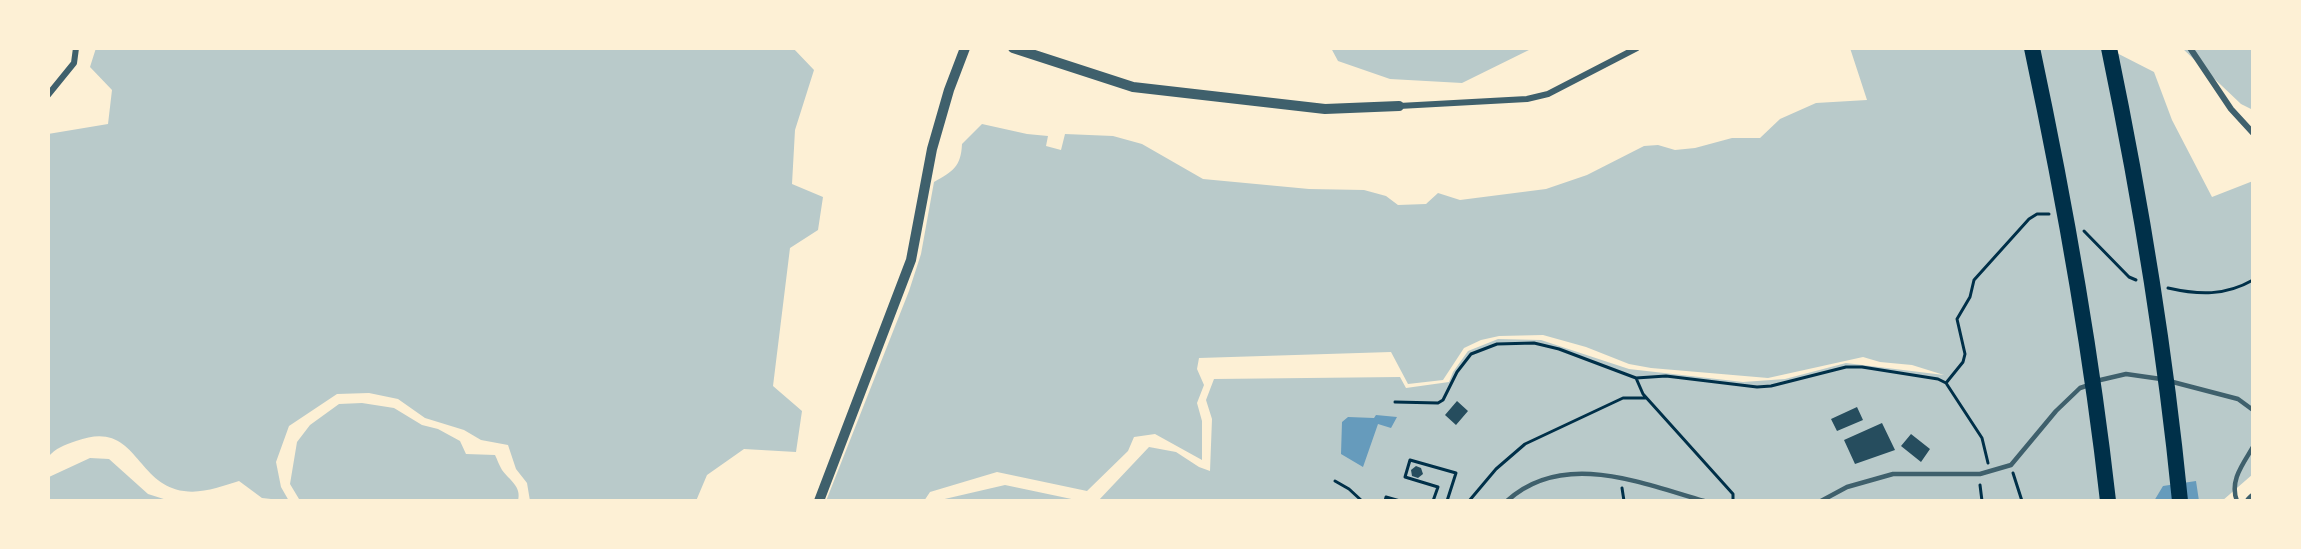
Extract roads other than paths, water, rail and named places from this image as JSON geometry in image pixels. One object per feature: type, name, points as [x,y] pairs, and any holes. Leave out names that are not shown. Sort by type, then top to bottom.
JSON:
[{"type":"highway","points":[[2032,48],[2052,141],[2086,334],[2108,501]]},
{"type":"highway","points":[[2109,48],[2127,133],[2158,326],[2180,501]]},
{"type":"street","points":[[48,95],[74,63],[76,48]]},
{"type":"street","points":[[819,501],[911,260],[932,149],[949,90],[965,48]]},
{"type":"street","points":[[1013,48],[1133,87],[1325,109],[1527,99],[1548,94],[1637,48]]},
{"type":"street","points":[[2190,48],[2231,109],[2253,133]]},
{"type":"lane","points":[[1821,501],[1847,488],[1893,474],[1980,474],[2011,465],[2056,411],[2080,388],[2107,376],[2126,374],[2152,377],[2238,399],[2253,410]]},
{"type":"lane","points":[[2237,501],[2233,491],[2236,477],[2253,447]]},
{"type":"lane","points":[[1507,501],[1534,483],[1589,472],[1621,477],[1704,501]]},
{"type":"water","points":[[1376,415],[1397,417],[1391,428],[1378,424],[1363,467],[1341,454],[1342,422],[1348,417],[1374,418]]},
{"type":"water","points":[[2196,481],[2199,501],[2154,501],[2163,486]]}]
